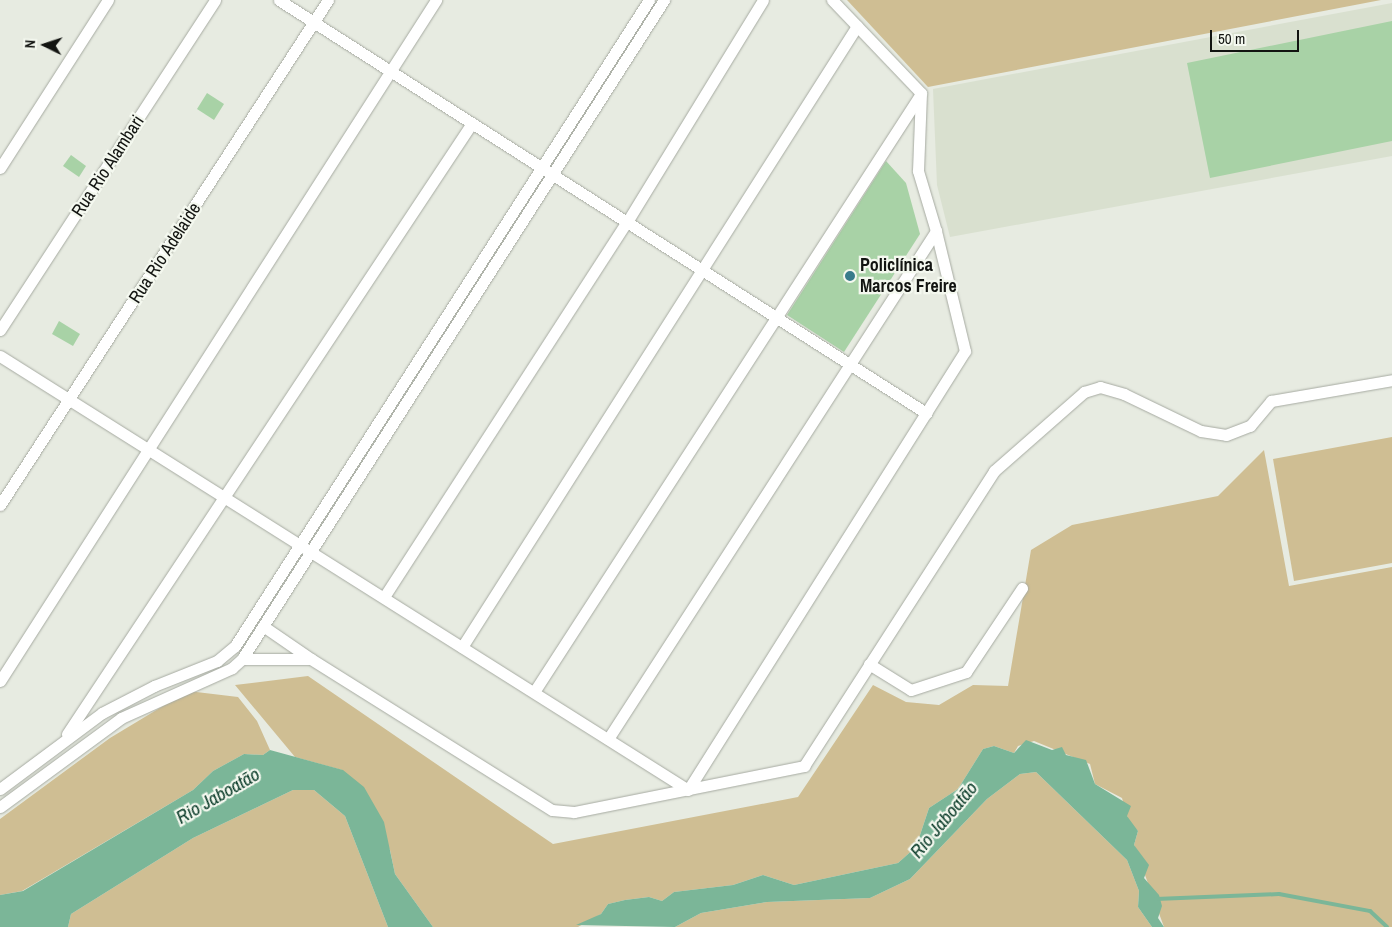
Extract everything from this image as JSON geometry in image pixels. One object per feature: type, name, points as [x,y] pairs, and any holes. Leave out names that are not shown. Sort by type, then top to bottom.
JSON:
[{"type":"street","points":[[0,168],[108,0]]},
{"type":"street","name":"Rua Rio Alambari","points":[[0,330],[215,0]]},
{"type":"street","points":[[279,0],[926,413]]},
{"type":"street","name":"Rua Rio Adelaide","points":[[0,505],[71,399],[315,23],[328,0]]},
{"type":"street","points":[[0,680],[388,70],[436,0]]},
{"type":"street","points":[[0,789],[62,742],[136,695],[226,655],[540,166],[650,0]]},
{"type":"street","points":[[0,807],[121,718],[232,668],[242,659],[664,0]]},
{"type":"street","points":[[384,597],[627,222],[762,0]]},
{"type":"street","points":[[688,790],[965,351],[936,230],[918,171],[921,93],[832,0]]},
{"type":"street","points":[[462,647],[857,26]]},
{"type":"street","points":[[534,692],[921,93]]},
{"type":"street","points":[[62,742],[228,498],[472,123]]},
{"type":"street","points":[[608,739],[852,366],[936,230]]},
{"type":"street","points":[[0,356],[149,448],[688,790]]},
{"type":"street","points":[[263,626],[311,659],[552,810],[574,812],[804,766],[994,471],[1084,392],[1100,388],[1124,394],[1201,431],[1226,436],[1250,426],[1271,401],[1392,380]]},
{"type":"street","points":[[869,664],[911,690],[966,672],[1022,588]]},
{"type":"street","points":[[242,659],[311,659]]},
{"type":"shaded area","points":[[847,0],[1381,0],[928,87]]},
{"type":"shaded area","points":[[1392,3],[1392,156],[950,237],[937,185],[933,89]]},
{"type":"shaded area","points":[[1392,437],[1392,563],[1294,581],[1273,459]]},
{"type":"shaded area","points":[[1264,450],[1289,586],[1392,567],[1392,927],[1164,927],[1134,845],[1138,831],[1129,823],[1122,798],[1095,784],[1090,764],[1034,741],[1018,746],[1014,753],[994,746],[983,749],[958,789],[929,808],[916,847],[898,863],[794,885],[763,875],[733,885],[674,892],[662,901],[649,897],[625,900],[608,904],[601,914],[578,927],[433,927],[395,874],[390,850],[342,770],[295,757],[235,685],[308,676],[553,844],[798,797],[873,685],[906,702],[939,705],[973,685],[1008,686],[1031,550],[1072,525],[1218,496]]},
{"type":"shaded area","points":[[188,691],[238,697],[257,721],[270,750],[263,755],[244,754],[213,771],[193,790],[22,891],[0,895],[0,819],[110,738]]},
{"type":"shaded area","points":[[1036,772],[1127,860],[1139,891],[1138,907],[1152,927],[675,927],[701,913],[767,902],[870,898],[910,879],[987,799],[1020,774]]},
{"type":"shaded area","points":[[293,790],[314,790],[345,816],[388,927],[68,927],[71,914],[193,838]]},
{"type":"water","name":"Rio Jaboatão","points":[[1026,740],[1052,750],[1062,747],[1066,755],[1086,760],[1095,784],[1131,806],[1127,816],[1138,831],[1134,845],[1149,865],[1144,878],[1159,895],[1162,906],[1158,918],[1164,927],[1152,927],[1138,907],[1139,891],[1127,860],[1036,772],[1020,774],[987,799],[910,879],[870,898],[767,902],[701,913],[675,927],[576,925],[601,914],[608,904],[625,900],[649,897],[662,901],[674,892],[733,885],[763,875],[794,885],[898,863],[916,847],[929,808],[958,789],[983,749],[994,746],[1014,753]]},
{"type":"water","name":"Rio Jaboatão","points":[[270,750],[343,770],[364,787],[384,822],[395,874],[433,927],[388,927],[345,816],[314,790],[293,790],[193,838],[71,914],[68,927],[0,927],[0,895],[23,891],[193,790],[213,771],[244,754],[263,755]]},
{"type":"building","points":[[1392,21],[1392,141],[1210,178],[1187,63]]},
{"type":"building","points":[[207,93],[224,104],[214,120],[197,109]]},
{"type":"building","points":[[71,155],[86,166],[79,177],[63,166]]},
{"type":"building","name":"Policlínica Marcos Freire","points":[[886,161],[906,183],[920,234],[844,352],[787,315]]},
{"type":"building","points":[[59,321],[80,334],[73,346],[52,334]]},
{"type":"waterway","points":[[1156,899],[1279,894],[1370,911],[1387,927]]},
{"type":"place","name":"Policlínica Marcos Freire","points":[[850,276]]}]
